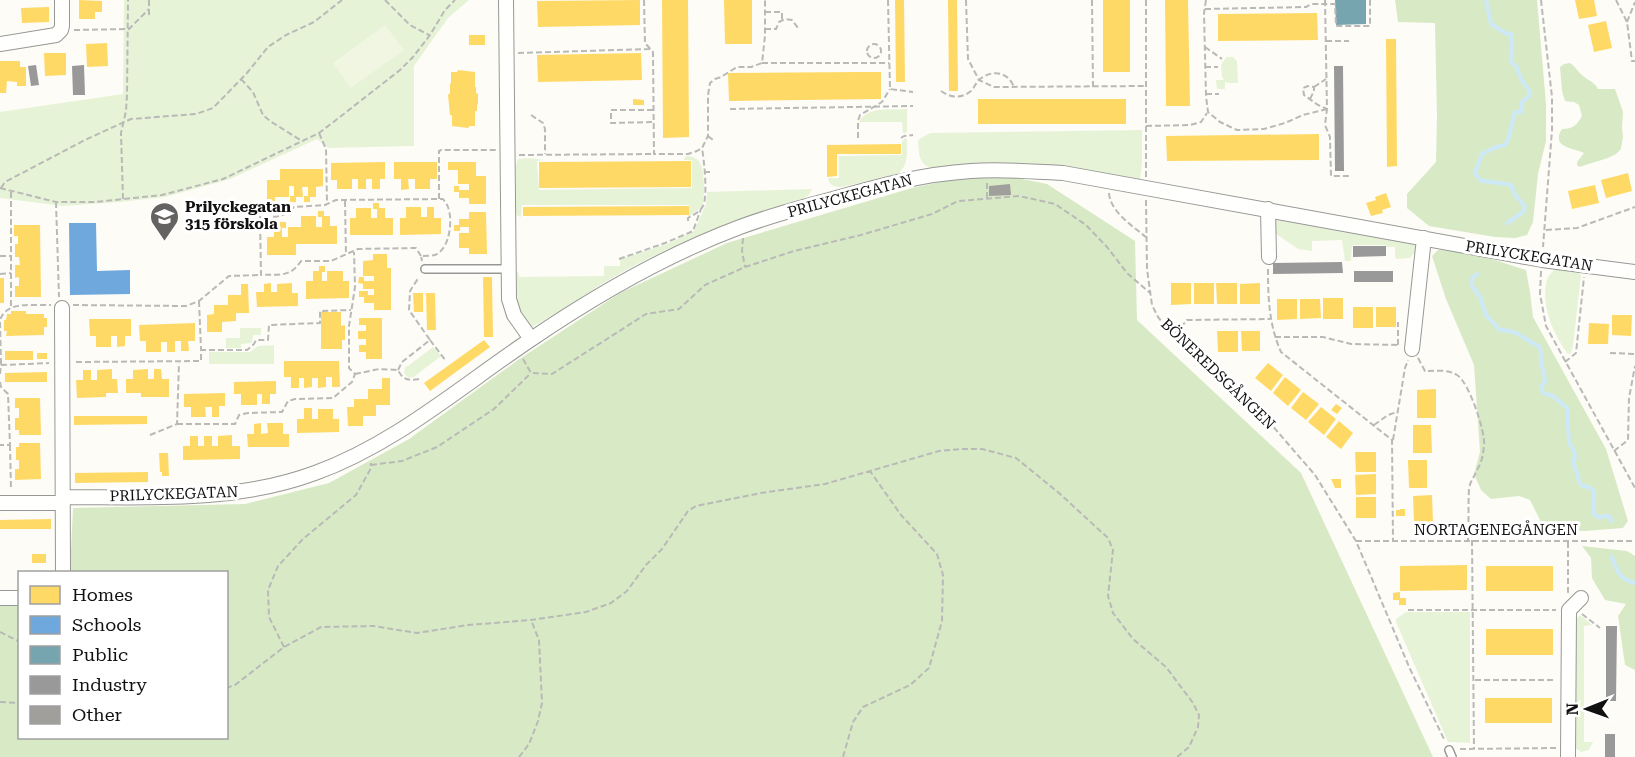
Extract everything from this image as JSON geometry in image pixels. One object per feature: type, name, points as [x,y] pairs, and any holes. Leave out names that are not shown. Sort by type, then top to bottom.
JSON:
[{"type":"street","points":[[0,44],[56,35],[61,30],[62,0]]},
{"type":"street","points":[[506,0],[509,299],[514,315],[531,339]]},
{"type":"street","name":"PRILYCKEGATAN","points":[[0,504],[240,493],[313,474],[372,449],[531,339],[634,275],[740,227],[885,184],[913,178],[970,171],[1017,170],[1063,173],[1542,260],[1635,272]]},
{"type":"street","points":[[1268,209],[1269,257]]},
{"type":"street","points":[[1405,347],[1424,238]]},
{"type":"street","points":[[62,308],[68,362],[63,571]]},
{"type":"street","points":[[0,598],[18,598]]},
{"type":"street","points":[[1568,752],[1569,610],[1581,598]]},
{"type":"lane","points":[[424,269],[508,269]]},
{"type":"path","points":[[123,199],[121,133],[127,95],[129,0]]},
{"type":"path","points":[[149,0],[149,18]]},
{"type":"path","points":[[342,0],[314,22],[268,47],[213,108],[205,112],[131,119],[50,158],[5,182],[1,188],[56,202],[95,202],[162,195],[223,179],[319,133],[400,70],[413,57],[445,10],[455,0]]},
{"type":"path","points":[[385,0],[410,25],[430,35]]},
{"type":"path","points":[[644,0],[645,43],[652,52],[654,154]]},
{"type":"path","points":[[762,63],[765,0]]},
{"type":"path","points":[[858,138],[858,118],[882,102],[890,89],[888,0]]},
{"type":"path","points":[[966,0],[968,59],[979,80],[994,87],[1146,86]]},
{"type":"path","points":[[1092,0],[1093,87]]},
{"type":"path","points":[[1146,0],[1146,177]]},
{"type":"path","points":[[1146,126],[1190,125],[1201,122],[1208,112],[1205,67],[1204,9],[1206,0]]},
{"type":"path","points":[[1204,9],[1306,7],[1325,2],[1335,4],[1335,26],[1370,26],[1370,0]]},
{"type":"path","points":[[1540,0],[1552,97],[1552,130],[1543,248]]},
{"type":"path","points":[[1616,0],[1627,22],[1632,61],[1635,61]]},
{"type":"path","points":[[1325,2],[1325,125],[1330,137],[1330,176],[1349,176]]},
{"type":"path","points":[[1627,22],[1635,2]]},
{"type":"path","points":[[61,30],[129,29],[149,9]]},
{"type":"path","points":[[765,12],[782,12],[782,19],[776,29],[765,29]]},
{"type":"path","points":[[782,19],[792,20],[798,28]]},
{"type":"path","points":[[1326,41],[1350,40]]},
{"type":"path","points":[[868,63],[867,51],[869,46],[875,44],[881,51],[879,56],[869,57]]},
{"type":"path","points":[[1205,47],[1222,59]]},
{"type":"path","points":[[507,53],[650,49]]},
{"type":"path","points":[[619,259],[693,231],[704,204],[702,148],[708,136],[710,83],[715,79],[737,67],[751,67],[762,63],[889,63]]},
{"type":"path","points":[[1205,67],[1218,68]]},
{"type":"path","points":[[941,91],[949,97],[960,96],[972,90],[979,80],[993,73],[999,73],[1010,79],[1014,87]]},
{"type":"path","points":[[241,79],[253,92],[263,115],[302,141]]},
{"type":"path","points":[[1326,79],[1314,87],[1303,88],[1304,95],[1326,109]]},
{"type":"path","points":[[1310,99],[1314,87]]},
{"type":"path","points":[[890,89],[913,92]]},
{"type":"path","points":[[1206,94],[1219,94]]},
{"type":"path","points":[[730,109],[913,106]]},
{"type":"path","points":[[1208,112],[1220,122],[1237,130],[1264,129],[1304,114],[1326,109]]},
{"type":"path","points":[[653,110],[611,110],[611,123],[654,122]]},
{"type":"path","points":[[531,115],[541,120],[544,126],[545,154]]},
{"type":"path","points":[[319,133],[326,149],[327,204]]},
{"type":"path","points":[[901,138],[913,135]]},
{"type":"path","points":[[708,136],[714,140]]},
{"type":"path","points":[[439,199],[439,152],[441,150],[545,154],[688,154],[702,148]]},
{"type":"path","points":[[704,172],[713,172]]},
{"type":"path","points":[[1111,182],[1109,197],[1114,206],[1147,238]]},
{"type":"path","points":[[10,191],[12,197],[10,217],[11,306]]},
{"type":"path","points":[[531,372],[552,374],[646,314],[679,309],[705,285],[745,267],[932,214],[958,201],[1019,196],[1055,204],[1086,225],[1127,273],[1150,293]]},
{"type":"path","points":[[261,275],[260,217],[279,218],[288,214],[294,207],[327,204],[336,200],[443,199],[449,208],[449,237],[442,251],[436,255],[421,256]]},
{"type":"path","name":"BÖNEREDSGÅNGEN","points":[[1146,199],[1147,269],[1152,305],[1158,317],[1269,423],[1315,475],[1356,541],[1410,669],[1450,754]]},
{"type":"path","points":[[345,200],[346,255]]},
{"type":"path","points":[[56,202],[59,298],[62,308]]},
{"type":"path","points":[[1545,230],[1577,228],[1635,207]]},
{"type":"path","points":[[688,221],[688,218],[701,209]]},
{"type":"path","points":[[740,227],[744,236],[742,251],[745,267]]},
{"type":"path","points":[[0,374],[0,320],[2,313],[11,306],[54,305],[62,308],[74,305],[186,306],[199,301],[230,276],[288,274],[296,269],[301,261],[331,261],[358,249],[416,248],[421,256],[424,269],[410,291],[410,310],[446,361]]},
{"type":"path","points":[[354,252],[355,287],[349,326],[350,368],[355,374]]},
{"type":"path","points":[[0,256],[11,256]]},
{"type":"path","points":[[1269,257],[1270,319],[1281,352],[1392,440]]},
{"type":"path","points":[[1565,362],[1576,353],[1586,265]]},
{"type":"path","points":[[1542,268],[1540,294],[1546,326],[1635,488]]},
{"type":"path","points":[[0,274],[11,273]]},
{"type":"path","points":[[1,365],[201,361],[199,301]]},
{"type":"path","points":[[201,350],[247,350],[256,340],[268,340],[269,325],[320,324],[320,311],[351,310]]},
{"type":"path","points":[[1175,334],[1187,321],[1270,319]]},
{"type":"path","points":[[1393,540],[1392,440],[1405,368],[1405,347],[1398,322]]},
{"type":"path","points":[[1275,337],[1323,337],[1351,344],[1405,347],[1425,371],[1448,372],[1459,376],[1472,400],[1485,439],[1479,468],[1472,479],[1470,488],[1474,748]]},
{"type":"path","points":[[419,379],[408,381],[401,377],[398,370],[402,362],[430,340]]},
{"type":"path","points":[[517,349],[531,372]]},
{"type":"path","points":[[1610,353],[1635,354]]},
{"type":"path","points":[[177,424],[178,362]]},
{"type":"path","points":[[1614,451],[1628,440],[1629,398],[1635,366]]},
{"type":"path","points":[[355,374],[379,369],[398,370]]},
{"type":"path","points":[[370,465],[402,461],[437,447],[494,409],[531,372]]},
{"type":"path","points":[[150,435],[177,424],[235,424],[239,416],[248,412],[282,412],[288,401],[295,399],[333,398],[352,382],[355,374]]},
{"type":"path","points":[[0,382],[1,387],[8,394],[10,403],[11,493]]},
{"type":"path","points":[[1374,425],[1388,415],[1397,412]]},
{"type":"path","points":[[0,446],[10,446]]},
{"type":"path","points":[[285,647],[269,617],[268,590],[278,566],[303,539],[356,495],[370,470],[372,449]]},
{"type":"path","points":[[228,687],[235,685],[285,647],[321,627],[373,626],[417,633],[586,612],[611,603],[627,591],[646,565],[662,549],[688,511],[696,506],[761,493],[825,484],[939,451],[982,449],[1016,458],[1087,517],[1108,538],[1113,550],[1108,596],[1113,613],[1133,639],[1166,668],[1199,715],[1198,727],[1189,747],[1177,757]]},
{"type":"path","points":[[843,757],[854,722],[863,707],[910,685],[928,668],[942,621],[944,575],[937,554],[902,515],[870,471]]},
{"type":"path","name":"NORTAGENEGÅNGEN","points":[[1356,541],[1635,541]]},
{"type":"path","points":[[1568,541],[1568,592],[1581,598]]},
{"type":"path","points":[[1408,610],[1569,610],[1581,614],[1600,628]]},
{"type":"path","points":[[519,757],[529,744],[542,704],[539,640],[531,620]]},
{"type":"path","points":[[0,632],[18,641]]},
{"type":"path","points":[[1473,680],[1568,680]]},
{"type":"path","points":[[0,702],[18,703]]},
{"type":"path","points":[[1450,754],[1474,748],[1568,752]]},
{"type":"green space","points":[[124,0],[469,0],[448,18],[414,66],[414,146],[328,148],[317,139],[230,179],[165,197],[63,206],[0,198],[0,112],[123,94]]},
{"type":"green space","points":[[1395,0],[1537,0],[1546,104],[1546,141],[1538,174],[1533,222],[1527,235],[1515,238],[1495,237],[1429,226],[1407,208],[1407,194],[1436,162],[1435,23],[1398,22]]},
{"type":"green space","points":[[385,25],[404,50],[351,88],[333,63]]},
{"type":"green space","points":[[1226,57],[1233,57],[1237,61],[1238,83],[1225,82],[1225,89],[1217,89],[1216,80],[1224,80],[1221,65]]},
{"type":"green space","points":[[1570,63],[1598,89],[1615,89],[1623,112],[1621,149],[1608,158],[1579,167],[1577,162],[1584,153],[1564,146],[1559,140],[1562,129],[1574,126],[1582,116],[1579,105],[1565,101],[1562,91],[1560,67]]},
{"type":"green space","points":[[907,109],[907,132],[905,133],[903,133],[902,122],[859,122],[873,111]]},
{"type":"green space","points":[[1142,130],[1140,180],[1027,163],[932,168],[922,161],[918,140],[930,133]]},
{"type":"green space","points":[[905,138],[907,140],[906,159],[904,167],[897,174],[842,187],[830,183],[828,178],[839,178],[839,156],[902,155],[902,142]]},
{"type":"green space","points":[[688,156],[697,159],[700,163],[704,191],[702,207],[688,217],[689,205],[522,205],[521,217],[516,215],[518,159],[544,160],[537,161],[539,190],[692,188],[692,160],[684,160]]},
{"type":"green space","points":[[987,172],[1047,184],[1135,241],[1137,320],[1301,473],[1433,757],[0,757],[0,606],[18,605],[18,739],[228,739],[228,571],[70,571],[73,508],[245,504],[329,483],[409,439],[518,360],[620,293],[727,243],[912,188]]},
{"type":"green space","points":[[812,189],[804,198],[714,230],[648,259],[532,327],[522,316],[518,302],[517,272],[519,277],[604,276],[604,266],[620,266],[620,259],[667,244],[694,231],[706,204],[707,192]]},
{"type":"green space","points":[[1277,219],[1411,242],[1415,246],[1415,252],[1410,258],[1397,259],[1395,258],[1395,247],[1352,245],[1351,261],[1345,261],[1342,240],[1312,241],[1312,251],[1298,249],[1275,233],[1274,224]]},
{"type":"green space","points":[[1438,250],[1472,254],[1526,270],[1533,317],[1606,449],[1628,521],[1623,528],[1585,531],[1548,530],[1541,522],[1530,500],[1519,496],[1491,499],[1481,490],[1474,474],[1480,452],[1474,365],[1446,299],[1432,256]]},
{"type":"green space","points":[[1555,269],[1578,271],[1581,275],[1573,346],[1571,353],[1568,354],[1553,329],[1545,299],[1547,280]]},
{"type":"green space","points":[[240,328],[261,328],[261,335],[253,335],[252,343],[241,344],[241,348],[226,348],[226,338],[240,338]]},
{"type":"green space","points":[[274,345],[274,364],[209,364],[209,352],[250,352],[258,346]]},
{"type":"green space","points":[[433,347],[441,356],[415,376],[410,378],[406,376],[405,367]]},
{"type":"green space","points":[[1582,546],[1627,551],[1635,556],[1635,670],[1625,665],[1618,616],[1626,604],[1605,600],[1592,578],[1591,558]]},
{"type":"green space","points":[[1406,612],[1470,612],[1470,743],[1448,742],[1396,622],[1396,619]]},
{"type":"green space","points":[[1580,615],[1592,625],[1584,626],[1584,742],[1593,742],[1589,750],[1581,752],[1574,747],[1575,625]]},
{"type":"building: Homes","points":[[79,0],[102,1],[102,12],[95,12],[95,19],[79,19]]},
{"type":"building: Homes","points":[[640,0],[640,25],[538,27],[537,1]]},
{"type":"building: Homes","points":[[662,0],[688,0],[689,137],[663,138]]},
{"type":"building: Homes","points":[[724,0],[752,0],[752,44],[725,44]]},
{"type":"building: Homes","points":[[895,0],[904,0],[905,82],[896,82]]},
{"type":"building: Homes","points":[[948,0],[957,0],[958,91],[949,91]]},
{"type":"building: Homes","points":[[1103,0],[1130,0],[1130,72],[1103,72]]},
{"type":"building: Homes","points":[[1165,0],[1188,0],[1190,106],[1166,106]]},
{"type":"building: Homes","points":[[1575,0],[1594,0],[1597,16],[1579,19]]},
{"type":"building: Homes","points":[[49,7],[49,22],[22,23],[21,8]]},
{"type":"building: Homes","points":[[1317,13],[1318,40],[1218,41],[1218,14]]},
{"type":"building: Homes","points":[[1606,21],[1612,48],[1594,52],[1588,25]]},
{"type":"building: Homes","points":[[469,35],[485,35],[485,45],[469,45]]},
{"type":"building: Homes","points":[[1386,39],[1396,39],[1397,166],[1387,167]]},
{"type":"building: Homes","points":[[107,43],[108,66],[87,67],[86,44]]},
{"type":"building: Homes","points":[[44,53],[66,53],[66,75],[45,76]]},
{"type":"building: Homes","points":[[641,53],[642,80],[538,82],[537,55]]},
{"type":"building: Homes","points":[[0,61],[20,61],[20,67],[26,67],[26,86],[17,86],[17,82],[7,81],[6,93],[0,93]]},
{"type":"building: Homes","points":[[458,70],[475,72],[478,104],[477,111],[475,111],[475,126],[468,128],[452,126],[452,115],[450,115],[448,95],[451,72]]},
{"type":"building: Homes","points":[[881,72],[881,99],[729,101],[728,73]]},
{"type":"building: Homes","points":[[633,99],[644,100],[644,105],[633,105]]},
{"type":"building: Homes","points":[[978,99],[1126,99],[1126,124],[978,124]]},
{"type":"building: Homes","points":[[1319,134],[1319,160],[1167,161],[1166,136]]},
{"type":"building: Homes","points":[[901,144],[901,154],[837,154],[837,176],[827,177],[827,145]]},
{"type":"building: Homes","points":[[691,161],[691,187],[539,188],[539,162]]},
{"type":"building: Homes","points":[[385,162],[385,179],[380,179],[380,189],[372,189],[372,179],[366,179],[366,189],[358,189],[358,179],[352,179],[352,189],[337,189],[337,180],[331,180],[331,163]]},
{"type":"building: Homes","points":[[394,162],[437,162],[437,179],[430,179],[430,189],[415,189],[415,179],[408,179],[409,189],[401,190],[401,179],[394,179]]},
{"type":"building: Homes","points":[[448,162],[476,162],[476,176],[486,176],[486,204],[469,204],[469,198],[459,198],[459,192],[454,192],[454,186],[459,186],[459,190],[469,190],[469,184],[458,184],[458,170],[448,170]]},
{"type":"building: Homes","points":[[280,169],[323,169],[323,186],[316,187],[316,197],[310,197],[310,202],[304,202],[304,196],[308,196],[308,187],[302,187],[303,197],[296,197],[296,202],[290,202],[290,196],[294,196],[294,186],[289,186],[289,197],[275,197],[275,207],[267,207],[267,180],[280,180]]},
{"type":"building: Homes","points":[[1628,173],[1632,191],[1606,198],[1601,180]]},
{"type":"building: Homes","points":[[1595,185],[1599,203],[1572,209],[1568,191]]},
{"type":"building: Homes","points":[[1386,193],[1391,207],[1382,210],[1383,213],[1371,216],[1366,203]]},
{"type":"building: Homes","points":[[373,203],[379,203],[379,208],[385,208],[385,218],[393,218],[393,235],[350,235],[350,218],[356,218],[356,208],[371,208],[371,218],[377,218],[377,209],[373,209]]},
{"type":"building: Homes","points":[[689,206],[689,215],[523,216],[523,207]]},
{"type":"building: Homes","points":[[406,207],[421,207],[421,217],[427,217],[427,207],[434,207],[434,218],[441,218],[441,234],[400,235],[400,218],[406,218]]},
{"type":"building: Homes","points":[[318,211],[324,211],[324,216],[330,216],[330,226],[337,226],[337,244],[296,244],[296,255],[267,255],[267,237],[274,237],[274,227],[280,227],[280,222],[286,222],[286,228],[282,228],[282,237],[288,237],[288,227],[301,227],[301,216],[316,216],[316,227],[322,227],[322,217],[318,217]]},
{"type":"building: Homes","points":[[469,212],[486,212],[487,254],[469,254],[469,248],[459,248],[459,233],[469,233],[469,227],[460,227],[460,231],[454,231],[454,225],[459,225],[459,219],[469,219]]},
{"type":"building: Homes","points":[[14,225],[40,225],[41,297],[15,297],[15,286],[19,286],[19,277],[15,278],[15,265],[20,265],[19,257],[15,257],[15,244],[18,244],[18,236],[14,236]]},
{"type":"building: Homes","points":[[373,254],[387,254],[387,268],[391,268],[391,310],[374,310],[374,303],[364,303],[364,297],[359,297],[359,291],[368,291],[368,295],[374,295],[374,289],[363,289],[363,284],[358,283],[359,277],[364,277],[364,281],[374,281],[374,276],[363,276],[363,261],[373,260]]},
{"type":"building: Homes","points":[[319,266],[325,266],[322,281],[327,281],[327,271],[343,271],[343,281],[349,281],[349,298],[306,299],[306,281],[313,281],[313,271],[319,271]]},
{"type":"building: Homes","points":[[483,277],[492,277],[493,337],[484,337]]},
{"type":"building: Homes","points":[[0,278],[4,278],[4,303],[0,303]]},
{"type":"building: Homes","points":[[271,283],[271,292],[277,292],[277,284],[292,283],[292,293],[298,293],[298,306],[257,307],[256,292],[264,292],[264,284]]},
{"type":"building: Homes","points":[[1171,283],[1191,283],[1191,304],[1171,305]]},
{"type":"building: Homes","points":[[1194,283],[1214,283],[1214,304],[1194,304]]},
{"type":"building: Homes","points":[[1216,283],[1237,283],[1237,304],[1217,304]]},
{"type":"building: Homes","points":[[1260,283],[1260,304],[1240,304],[1240,284]]},
{"type":"building: Homes","points":[[241,284],[248,284],[249,313],[236,313],[236,321],[222,322],[222,332],[207,332],[207,315],[214,314],[214,305],[228,305],[228,295],[241,295]]},
{"type":"building: Homes","points":[[413,293],[423,293],[423,312],[414,312]]},
{"type":"building: Homes","points":[[426,293],[435,293],[436,330],[427,330]]},
{"type":"building: Homes","points":[[1323,298],[1343,298],[1343,319],[1323,319]]},
{"type":"building: Homes","points":[[1277,299],[1297,299],[1297,319],[1277,320]]},
{"type":"building: Homes","points":[[1300,299],[1320,299],[1321,318],[1300,319]]},
{"type":"building: Homes","points":[[1353,307],[1373,307],[1373,328],[1353,328]]},
{"type":"building: Homes","points":[[1376,307],[1396,307],[1396,327],[1376,327]]},
{"type":"building: Homes","points":[[11,311],[44,314],[44,318],[47,318],[47,327],[44,327],[44,335],[6,336],[4,320],[7,314],[11,314]]},
{"type":"building: Homes","points":[[321,312],[341,312],[341,326],[345,325],[345,340],[342,340],[342,349],[321,349]]},
{"type":"building: Homes","points":[[1612,315],[1632,315],[1631,336],[1612,335]]},
{"type":"building: Homes","points":[[359,318],[382,318],[382,359],[366,359],[366,352],[359,352],[359,345],[366,345],[366,339],[358,339],[358,331],[366,331],[366,325],[359,325]]},
{"type":"building: Homes","points":[[89,319],[131,319],[131,336],[125,336],[125,346],[117,347],[117,336],[111,336],[111,347],[96,347],[96,336],[90,336]]},
{"type":"building: Homes","points":[[195,323],[195,341],[188,341],[189,351],[181,351],[181,341],[175,341],[175,352],[167,352],[167,342],[161,342],[161,352],[146,352],[146,341],[140,341],[139,325]]},
{"type":"building: Homes","points":[[1589,323],[1609,324],[1608,344],[1588,344]]},
{"type":"building: Homes","points":[[1217,331],[1238,331],[1238,352],[1218,352]]},
{"type":"building: Homes","points":[[1241,331],[1260,331],[1260,351],[1242,351]]},
{"type":"building: Homes","points":[[484,340],[490,347],[430,391],[424,383]]},
{"type":"building: Homes","points":[[5,351],[33,351],[33,360],[5,360]]},
{"type":"building: Homes","points":[[37,353],[47,353],[47,359],[37,359]]},
{"type":"building: Homes","points":[[284,361],[339,361],[340,387],[332,387],[332,377],[326,377],[326,387],[318,388],[318,378],[312,378],[312,387],[304,388],[304,378],[299,378],[299,388],[291,388],[291,377],[284,377]]},
{"type":"building: Homes","points":[[1268,363],[1283,375],[1271,391],[1255,378]]},
{"type":"building: Homes","points":[[112,369],[112,379],[117,379],[118,393],[106,393],[106,397],[77,398],[76,380],[83,380],[83,370],[91,370],[91,380],[97,380],[97,370]]},
{"type":"building: Homes","points":[[148,369],[148,379],[154,379],[154,369],[161,369],[162,379],[169,379],[169,397],[141,397],[141,393],[126,393],[126,379],[133,379],[133,370]]},
{"type":"building: Homes","points":[[47,372],[47,382],[5,382],[5,373]]},
{"type":"building: Homes","points":[[1285,377],[1301,390],[1288,406],[1273,393]]},
{"type":"building: Homes","points":[[382,378],[390,378],[390,405],[376,405],[376,416],[363,416],[363,426],[348,426],[347,407],[354,407],[354,399],[368,399],[368,389],[382,389]]},
{"type":"building: Homes","points":[[276,381],[276,394],[270,394],[270,404],[262,404],[262,394],[257,394],[257,405],[241,405],[241,394],[234,394],[234,382]]},
{"type":"building: Homes","points":[[1436,389],[1436,418],[1417,418],[1417,390]]},
{"type":"building: Homes","points":[[1303,392],[1319,404],[1306,420],[1291,408]]},
{"type":"building: Homes","points":[[225,393],[225,406],[219,406],[219,417],[212,417],[212,407],[205,407],[206,417],[191,417],[191,407],[184,407],[184,394]]},
{"type":"building: Homes","points":[[15,398],[40,398],[41,435],[19,435],[19,430],[15,430],[15,418],[19,418],[19,408],[15,408]]},
{"type":"building: Homes","points":[[1336,404],[1342,408],[1337,414],[1331,410]]},
{"type":"building: Homes","points":[[1321,407],[1336,419],[1324,435],[1308,422]]},
{"type":"building: Homes","points":[[304,408],[312,408],[312,419],[318,419],[318,409],[333,409],[333,419],[339,419],[339,432],[297,433],[297,419],[304,419]]},
{"type":"building: Homes","points":[[74,416],[147,416],[147,424],[74,425]]},
{"type":"building: Homes","points":[[1339,421],[1353,433],[1341,449],[1326,437]]},
{"type":"building: Homes","points":[[261,423],[261,434],[268,433],[267,423],[283,423],[283,434],[289,434],[289,447],[248,447],[247,434],[254,434],[254,424]]},
{"type":"building: Homes","points":[[1413,425],[1431,425],[1432,453],[1413,453]]},
{"type":"building: Homes","points":[[232,435],[232,446],[240,446],[240,459],[183,460],[183,446],[190,446],[190,436],[198,436],[198,446],[204,446],[204,436],[212,436],[212,446],[218,446],[218,436]]},
{"type":"building: Homes","points":[[19,443],[40,443],[41,479],[15,480],[15,469],[19,469],[16,447],[19,447]]},
{"type":"building: Homes","points":[[1355,452],[1376,452],[1376,472],[1356,472]]},
{"type":"building: Homes","points":[[159,453],[168,453],[169,476],[162,476],[160,472]]},
{"type":"building: Homes","points":[[1408,460],[1427,460],[1427,488],[1409,488]]},
{"type":"building: Homes","points":[[148,472],[148,482],[75,483],[75,473]]},
{"type":"building: Homes","points":[[1376,474],[1376,494],[1356,495],[1355,475]]},
{"type":"building: Homes","points":[[1331,479],[1341,479],[1341,488],[1335,488]]},
{"type":"building: Homes","points":[[1432,495],[1433,523],[1414,523],[1413,496]]},
{"type":"building: Homes","points":[[1356,497],[1376,497],[1376,518],[1356,518]]},
{"type":"building: Homes","points":[[1405,509],[1405,516],[1396,516],[1396,510]]},
{"type":"building: Homes","points":[[51,519],[51,529],[0,529],[0,520]]},
{"type":"building: Homes","points":[[32,554],[46,554],[46,563],[32,563]]},
{"type":"building: Homes","points":[[1467,565],[1467,590],[1400,591],[1400,566]]},
{"type":"building: Homes","points":[[1486,566],[1553,566],[1553,591],[1486,591]]},
{"type":"building: Homes","points":[[1400,592],[1400,598],[1406,598],[1406,605],[1399,605],[1399,600],[1393,600],[1393,593]]},
{"type":"building: Homes","points":[[1486,629],[1553,629],[1553,655],[1486,655]]},
{"type":"building: Homes","points":[[1485,698],[1552,698],[1552,723],[1485,723]]},
{"type":"building: Schools","points":[[69,223],[96,223],[97,271],[130,270],[130,294],[70,295]]},
{"type":"building: Public","points":[[1335,0],[1366,0],[1366,24],[1336,25]]},
{"type":"building: Industry","points":[[36,65],[39,85],[31,86],[28,66]]},
{"type":"building: Industry","points":[[84,65],[85,95],[73,95],[72,66]]},
{"type":"building: Industry","points":[[1334,66],[1343,66],[1344,171],[1335,171]]},
{"type":"building: Industry","points":[[1353,246],[1386,246],[1386,256],[1353,257]]},
{"type":"building: Industry","points":[[1342,262],[1343,273],[1273,274],[1273,263]]},
{"type":"building: Industry","points":[[1354,271],[1393,271],[1393,282],[1354,282]]},
{"type":"building: Industry","points":[[1606,626],[1617,626],[1616,701],[1606,701]]},
{"type":"building: Industry","points":[[1605,734],[1615,734],[1615,757],[1605,757]]},
{"type":"building: Other","points":[[1010,184],[1011,195],[989,196],[989,186]]},
{"type":"waterway","points":[[1486,0],[1491,24],[1511,34],[1511,62],[1516,66],[1530,92],[1521,103],[1522,112],[1515,112],[1505,145],[1482,154],[1475,173],[1480,180],[1511,185],[1515,195],[1525,207],[1523,212],[1507,223]]},
{"type":"waterway","points":[[1477,274],[1472,278],[1472,286],[1480,297],[1486,315],[1500,330],[1516,333],[1540,347],[1545,379],[1541,386],[1543,393],[1553,396],[1567,408],[1569,443],[1576,458],[1573,462],[1579,481],[1581,485],[1594,491],[1594,514],[1600,518],[1609,516],[1612,521]]},
{"type":"waterway","points":[[1612,557],[1619,574],[1635,583]]},
{"type":"place","name":"Prilyckegatan 315 förskola","points":[[164,242]]}]
